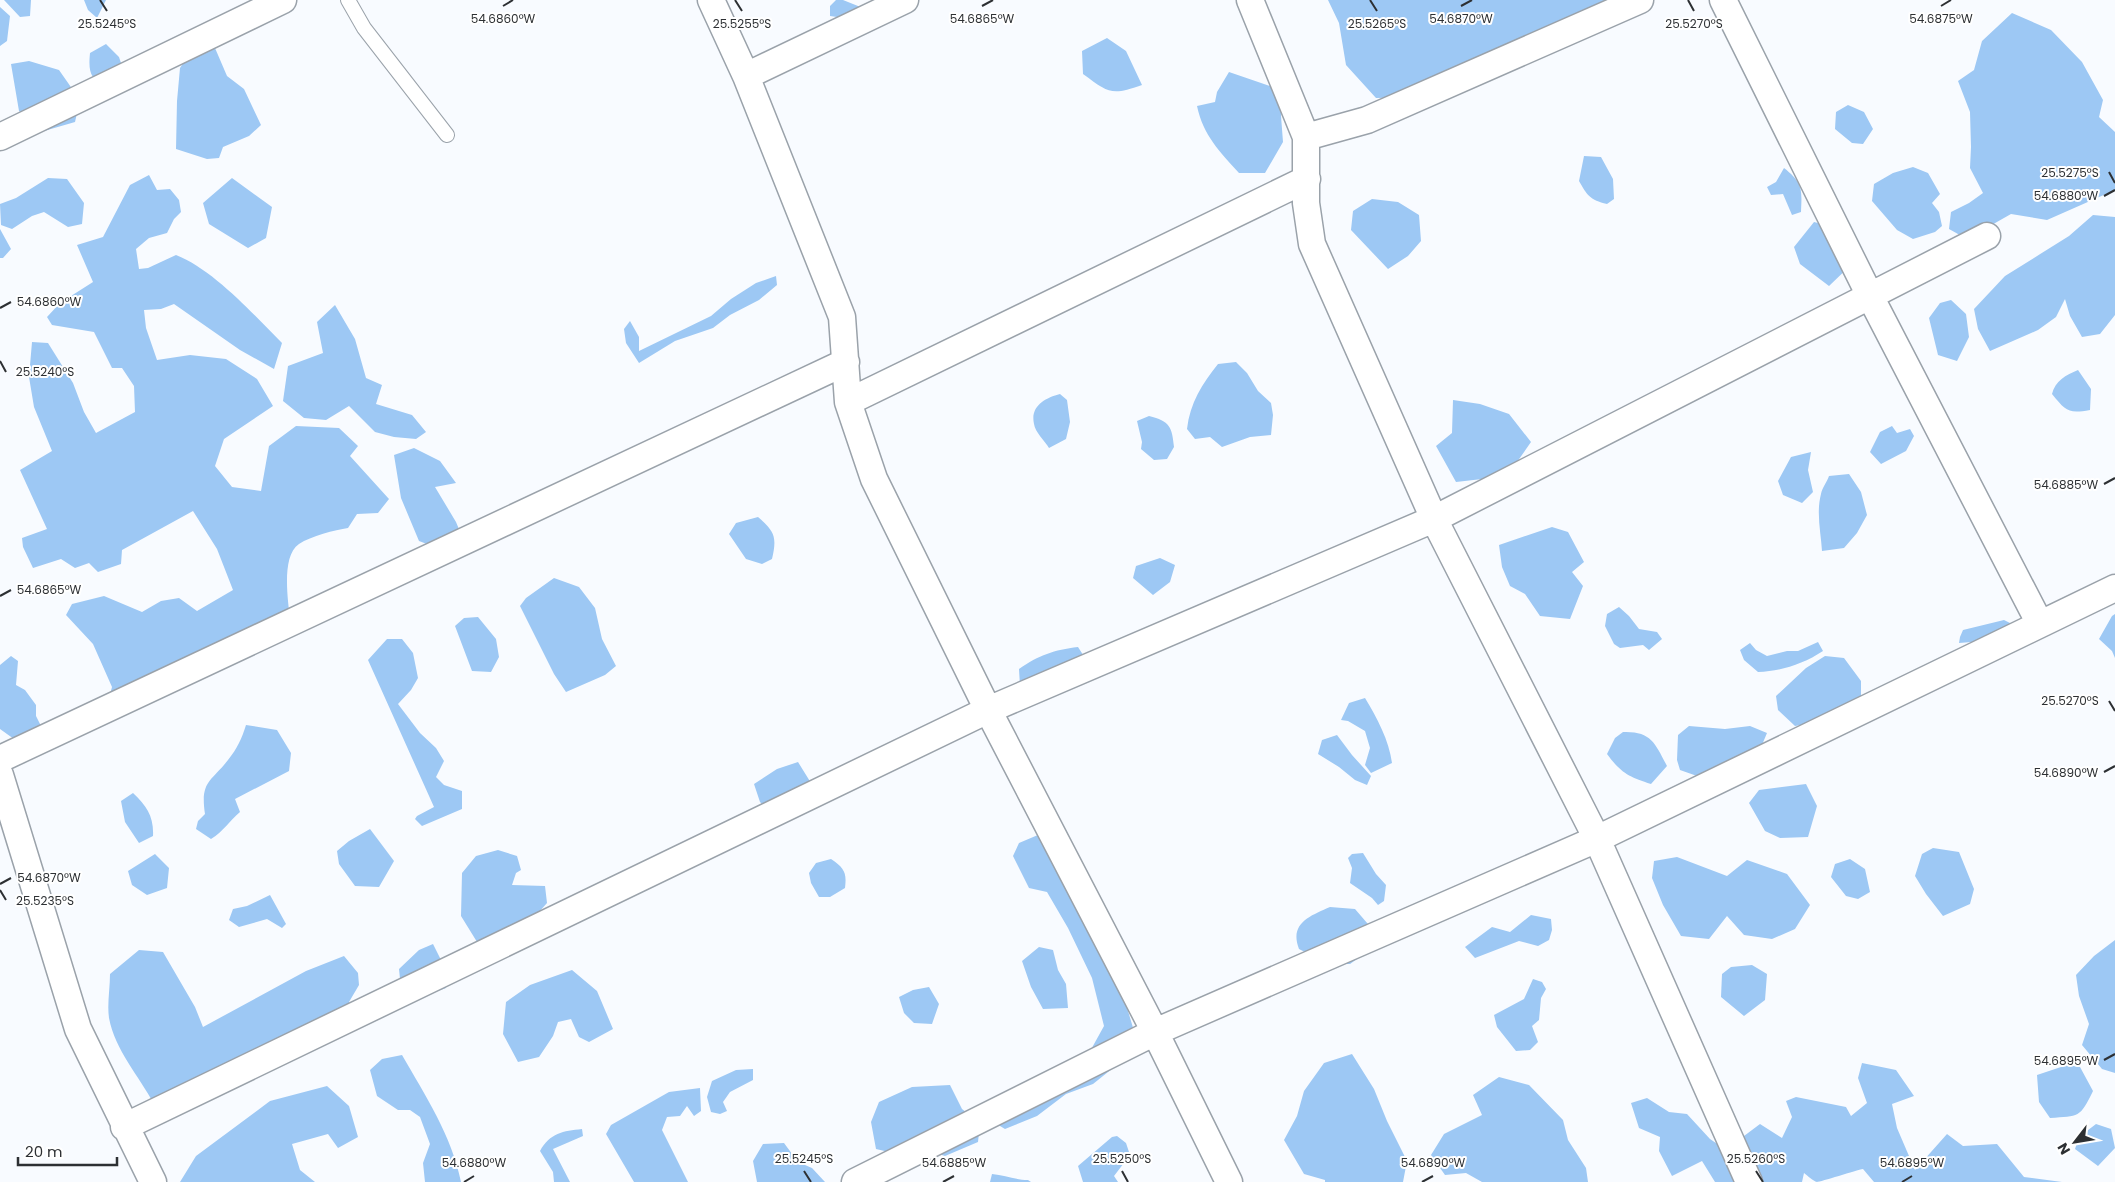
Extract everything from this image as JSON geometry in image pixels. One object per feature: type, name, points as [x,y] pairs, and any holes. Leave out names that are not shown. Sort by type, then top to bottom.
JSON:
[{"type":"street","points":[[0,137],[283,0]]},
{"type":"street","points":[[711,0],[746,76],[842,317],[848,402],[874,479],[988,710],[1155,1032],[1229,1182]]},
{"type":"street","points":[[746,76],[905,0]]},
{"type":"street","points":[[1250,0],[1306,137],[1306,203],[1312,244],[1434,519],[1597,839],[1748,1182]]},
{"type":"street","points":[[1306,137],[1367,120],[1640,0]]},
{"type":"street","points":[[1723,0],[1870,296],[2040,624]]},
{"type":"street","points":[[848,402],[1307,179]]},
{"type":"street","points":[[124,1127],[988,710],[1434,519],[1987,236]]},
{"type":"street","points":[[0,759],[846,362]]},
{"type":"street","points":[[855,1182],[1155,1032],[1597,839],[2115,588]]},
{"type":"street","points":[[0,775],[78,1029],[124,1127],[153,1182]]},
{"type":"lane","points":[[348,0],[364,28],[447,135]]},
{"type":"shaded area","points":[[4,0],[31,0],[30,16],[20,17]]},
{"type":"shaded area","points":[[84,0],[106,0],[97,18],[88,10]]},
{"type":"shaded area","points":[[836,0],[843,0],[863,8],[844,18],[830,16],[830,6]]},
{"type":"shaded area","points":[[1328,0],[1624,0],[1429,97],[1376,98],[1346,65],[1339,23]]},
{"type":"shaded area","points":[[0,7],[10,16],[7,41],[0,46]]},
{"type":"shaded area","points":[[2012,13],[2051,30],[2082,62],[2103,100],[2099,117],[2115,132],[2115,190],[2047,220],[2011,214],[1967,239],[1949,229],[1951,212],[1983,193],[1970,168],[1970,112],[1958,81],[1974,70],[1982,41]]},
{"type":"shaded area","points":[[1107,38],[1126,51],[1142,85],[1123,91],[1111,91],[1083,74],[1082,51]]},
{"type":"shaded area","points":[[106,44],[119,57],[126,78],[105,91],[96,82],[90,70],[89,60],[90,53]]},
{"type":"shaded area","points":[[215,48],[227,76],[244,89],[261,125],[249,136],[223,147],[219,158],[207,159],[176,149],[177,101],[180,68],[190,53]]},
{"type":"shaded area","points":[[29,61],[59,70],[80,100],[75,122],[44,131],[19,111],[11,64]]},
{"type":"shaded area","points":[[1229,72],[1276,88],[1283,99],[1281,116],[1283,142],[1265,173],[1239,173],[1225,158],[1203,126],[1197,106],[1215,102],[1217,92]]},
{"type":"shaded area","points":[[1848,105],[1864,112],[1873,129],[1863,144],[1852,143],[1835,129],[1836,112]]},
{"type":"shaded area","points":[[1584,156],[1601,157],[1613,179],[1614,199],[1607,204],[1597,201],[1590,196],[1579,181]]},
{"type":"shaded area","points":[[1913,167],[1928,173],[1940,194],[1932,203],[1939,212],[1942,226],[1935,232],[1913,239],[1897,230],[1872,201],[1874,184],[1893,173]]},
{"type":"shaded area","points":[[1784,168],[1798,182],[1801,192],[1801,212],[1792,215],[1783,194],[1771,195],[1767,187],[1776,182]]},
{"type":"shaded area","points":[[149,175],[157,190],[170,189],[179,200],[181,212],[174,219],[167,233],[149,238],[136,249],[139,269],[148,268],[176,255],[190,262],[219,282],[246,306],[282,343],[274,369],[240,350],[174,304],[161,309],[144,310],[146,328],[157,360],[190,355],[226,359],[257,379],[273,406],[224,439],[215,466],[232,487],[261,491],[269,446],[296,426],[339,428],[358,446],[350,456],[389,499],[378,513],[357,514],[348,528],[310,538],[293,550],[287,579],[290,619],[132,712],[108,702],[112,687],[93,644],[66,615],[72,604],[104,596],[142,612],[161,601],[179,598],[197,611],[233,590],[217,549],[193,511],[122,550],[121,564],[98,572],[89,563],[75,568],[61,559],[33,568],[23,547],[22,538],[47,529],[20,470],[52,451],[34,407],[29,377],[32,342],[48,343],[73,383],[84,412],[96,433],[135,412],[134,386],[122,368],[112,368],[94,332],[52,325],[47,317],[60,303],[93,282],[77,245],[103,237],[130,185]]},
{"type":"shaded area","points":[[48,178],[67,179],[84,203],[82,224],[68,227],[44,212],[32,216],[12,229],[1,225],[0,204],[16,198]]},
{"type":"shaded area","points":[[232,178],[272,207],[266,238],[248,248],[209,224],[203,203]]},
{"type":"shaded area","points":[[1372,199],[1398,202],[1419,215],[1421,241],[1408,256],[1388,269],[1351,230],[1353,211]]},
{"type":"shaded area","points":[[2093,215],[2115,217],[2115,315],[2100,334],[2082,337],[2070,316],[2065,299],[2056,317],[2038,330],[1990,351],[1978,329],[1974,309],[2005,276],[2069,236]]},
{"type":"shaded area","points":[[1814,222],[1838,228],[1853,263],[1829,286],[1800,264],[1794,247]]},
{"type":"shaded area","points":[[0,229],[11,249],[3,258],[0,258]]},
{"type":"shaded area","points":[[776,276],[777,285],[759,300],[730,315],[713,328],[675,341],[639,363],[626,343],[624,329],[630,321],[639,337],[639,351],[711,316],[731,299],[756,283]]},
{"type":"shaded area","points":[[1951,300],[1966,314],[1969,337],[1957,361],[1938,355],[1929,318],[1940,303]]},
{"type":"shaded area","points":[[335,305],[355,339],[366,378],[382,385],[376,404],[412,415],[426,432],[416,439],[394,437],[375,432],[349,406],[326,420],[304,418],[283,401],[288,366],[323,353],[317,322]]},
{"type":"shaded area","points":[[1236,362],[1247,373],[1258,391],[1271,403],[1273,415],[1271,435],[1250,437],[1222,447],[1210,437],[1195,439],[1187,429],[1191,411],[1198,394],[1218,364]]},
{"type":"shaded area","points":[[2078,370],[2091,389],[2090,410],[2077,412],[2064,408],[2052,394],[2053,389],[2062,379]]},
{"type":"shaded area","points":[[1060,394],[1067,400],[1070,422],[1066,439],[1049,448],[1035,427],[1034,412],[1044,401]]},
{"type":"shaded area","points":[[1453,400],[1480,404],[1509,414],[1531,442],[1517,462],[1491,478],[1456,482],[1436,446],[1452,433]]},
{"type":"shaded area","points":[[1149,416],[1166,423],[1171,430],[1174,447],[1167,459],[1154,460],[1141,449],[1142,442],[1137,421]]},
{"type":"shaded area","points":[[1892,426],[1897,433],[1910,429],[1914,436],[1906,451],[1881,464],[1870,452],[1880,432]]},
{"type":"shaded area","points":[[414,448],[440,461],[456,483],[435,487],[456,522],[466,546],[451,553],[419,541],[401,498],[394,455]]},
{"type":"shaded area","points":[[1811,452],[1808,470],[1813,492],[1802,503],[1783,495],[1778,481],[1791,457]]},
{"type":"shaded area","points":[[1849,474],[1861,492],[1867,515],[1857,533],[1844,548],[1822,551],[1819,516],[1822,492],[1829,476]]},
{"type":"shaded area","points":[[758,517],[771,531],[774,540],[772,559],[762,564],[746,559],[729,534],[736,523]]},
{"type":"shaded area","points":[[1552,527],[1568,532],[1584,562],[1572,572],[1583,586],[1570,619],[1540,616],[1525,594],[1510,586],[1502,567],[1499,545]]},
{"type":"shaded area","points":[[1160,558],[1175,565],[1170,582],[1153,595],[1133,578],[1136,566]]},
{"type":"shaded area","points":[[554,578],[579,587],[595,608],[602,639],[616,666],[605,675],[566,692],[554,674],[520,606],[526,598]]},
{"type":"shaded area","points":[[1619,607],[1639,629],[1657,632],[1662,639],[1649,650],[1643,645],[1620,648],[1614,644],[1605,626],[1607,614]]},
{"type":"shaded area","points":[[2115,614],[2115,658],[2112,651],[2099,639]]},
{"type":"shaded area","points":[[478,617],[496,639],[499,657],[491,672],[472,671],[455,626],[464,618]]},
{"type":"shaded area","points":[[2004,620],[2012,624],[1996,640],[1959,643],[1963,630]]},
{"type":"shaded area","points":[[387,639],[402,639],[413,653],[418,678],[411,690],[398,704],[420,733],[436,748],[444,761],[436,777],[444,785],[462,791],[462,809],[422,826],[415,819],[434,807],[368,660]]},
{"type":"shaded area","points":[[1818,642],[1823,651],[1815,656],[1792,666],[1758,672],[1744,660],[1740,650],[1750,643],[1756,650],[1767,656],[1787,651],[1798,651]]},
{"type":"shaded area","points":[[1078,647],[1087,661],[1020,686],[1019,669],[1047,654]]},
{"type":"shaded area","points":[[11,656],[18,661],[16,685],[25,690],[36,705],[36,716],[47,738],[21,744],[0,729],[0,665]]},
{"type":"shaded area","points":[[1825,656],[1844,658],[1861,681],[1861,701],[1812,723],[1795,726],[1778,710],[1776,696],[1806,668]]},
{"type":"shaded area","points":[[1365,698],[1378,721],[1392,763],[1371,773],[1365,765],[1370,748],[1365,731],[1348,721],[1341,720],[1349,703]]},
{"type":"shaded area","points":[[246,725],[277,730],[291,753],[289,771],[235,799],[240,812],[211,839],[196,829],[198,821],[205,814],[204,795],[206,788],[234,752]]},
{"type":"shaded area","points":[[1689,726],[1725,729],[1750,726],[1767,733],[1759,752],[1697,776],[1680,770],[1677,760],[1678,735]]},
{"type":"shaded area","points":[[1623,732],[1632,732],[1646,736],[1655,745],[1663,758],[1667,766],[1651,784],[1626,774],[1607,754],[1615,738]]},
{"type":"shaded area","points":[[1337,735],[1371,776],[1367,785],[1355,780],[1318,754],[1322,740]]},
{"type":"shaded area","points":[[798,762],[811,783],[763,805],[760,802],[754,784],[777,769]]},
{"type":"shaded area","points":[[1806,784],[1817,806],[1808,837],[1780,838],[1765,831],[1749,803],[1759,790]]},
{"type":"shaded area","points":[[133,793],[149,812],[153,829],[153,836],[139,843],[125,822],[121,801]]},
{"type":"shaded area","points":[[370,829],[394,861],[379,887],[355,886],[339,864],[337,851],[349,841]]},
{"type":"shaded area","points":[[1045,832],[1122,991],[1137,1041],[1123,1060],[1093,1084],[1066,1094],[1037,1116],[1005,1129],[995,1123],[1083,1064],[1104,1026],[1092,978],[1068,928],[1047,892],[1029,888],[1013,856],[1019,843]]},
{"type":"shaded area","points":[[1933,848],[1959,852],[1974,889],[1970,904],[1943,916],[1915,876],[1922,854]]},
{"type":"shaded area","points":[[498,850],[517,856],[521,870],[516,873],[512,885],[545,886],[547,903],[530,922],[482,950],[461,916],[462,873],[476,856]]},
{"type":"shaded area","points":[[1363,853],[1376,874],[1386,885],[1384,901],[1378,905],[1372,898],[1350,883],[1352,868],[1348,858],[1352,854]]},
{"type":"shaded area","points":[[155,854],[169,868],[167,888],[147,895],[132,885],[128,871]]},
{"type":"shaded area","points":[[1677,857],[1727,876],[1747,860],[1787,874],[1810,905],[1795,929],[1772,939],[1744,935],[1727,916],[1709,939],[1681,936],[1663,905],[1652,878],[1654,861]]},
{"type":"shaded area","points":[[831,859],[844,871],[845,888],[830,897],[819,897],[811,883],[809,873],[816,863]]},
{"type":"shaded area","points":[[1850,859],[1865,869],[1870,892],[1858,899],[1846,896],[1831,877],[1835,864]]},
{"type":"shaded area","points":[[270,895],[286,924],[282,928],[267,919],[239,927],[229,920],[233,909],[247,906]]},
{"type":"shaded area","points":[[1330,907],[1355,909],[1374,931],[1371,949],[1350,964],[1328,964],[1299,949],[1297,933],[1299,927],[1309,917]]},
{"type":"shaded area","points":[[1531,915],[1551,919],[1552,930],[1549,940],[1538,946],[1519,941],[1475,958],[1465,947],[1492,927],[1510,932]]},
{"type":"shaded area","points":[[2115,940],[2115,1073],[2102,1069],[2082,1045],[2089,1024],[2079,996],[2076,975],[2094,956]]},
{"type":"shaded area","points":[[433,944],[447,972],[446,988],[435,992],[427,981],[407,984],[400,979],[399,969],[419,950]]},
{"type":"shaded area","points":[[1039,947],[1053,950],[1058,970],[1066,984],[1068,1008],[1043,1009],[1031,987],[1022,961]]},
{"type":"shaded area","points":[[139,950],[163,952],[195,1007],[203,1027],[306,971],[344,956],[358,973],[359,985],[349,1002],[352,1024],[233,1085],[182,1114],[154,1104],[122,1052],[112,1030],[108,1013],[110,974]]},
{"type":"shaded area","points":[[1752,965],[1767,974],[1765,1000],[1744,1016],[1721,997],[1722,974],[1731,967]]},
{"type":"shaded area","points":[[572,970],[597,991],[613,1029],[589,1042],[579,1037],[571,1019],[558,1022],[553,1036],[539,1057],[518,1062],[503,1034],[506,1002],[530,985]]},
{"type":"shaded area","points":[[1533,979],[1542,982],[1546,989],[1541,998],[1539,1020],[1532,1026],[1538,1042],[1530,1050],[1516,1051],[1497,1027],[1494,1015],[1524,999]]},
{"type":"shaded area","points":[[929,987],[939,1004],[932,1024],[914,1023],[904,1013],[899,997],[913,990]]},
{"type":"shaded area","points":[[1352,1054],[1374,1089],[1387,1121],[1407,1161],[1403,1182],[1325,1182],[1325,1180],[1304,1174],[1284,1140],[1297,1116],[1304,1091],[1324,1063]]},
{"type":"shaded area","points":[[402,1055],[444,1132],[457,1165],[461,1182],[425,1182],[423,1163],[430,1144],[420,1117],[410,1110],[398,1110],[377,1096],[370,1070],[382,1059]]},
{"type":"shaded area","points":[[1862,1063],[1896,1070],[1914,1096],[1892,1104],[1897,1128],[1915,1170],[1947,1134],[1963,1146],[1997,1144],[2024,1177],[2062,1182],[1874,1182],[1863,1169],[1817,1182],[1804,1173],[1802,1182],[1760,1182],[1740,1139],[1760,1124],[1782,1138],[1792,1117],[1786,1101],[1796,1097],[1846,1107],[1851,1116],[1867,1103],[1858,1078]]},
{"type":"shaded area","points":[[2067,1065],[2080,1067],[2093,1091],[2078,1114],[2050,1118],[2039,1102],[2037,1075]]},
{"type":"shaded area","points":[[753,1069],[753,1080],[730,1092],[723,1102],[727,1111],[720,1114],[711,1112],[707,1097],[712,1081],[736,1070]]},
{"type":"shaded area","points":[[1499,1077],[1529,1085],[1563,1120],[1568,1140],[1586,1168],[1588,1182],[1482,1182],[1466,1173],[1445,1175],[1431,1155],[1444,1134],[1482,1115],[1473,1095]]},
{"type":"shaded area","points":[[950,1085],[962,1109],[980,1123],[978,1142],[945,1156],[917,1147],[893,1153],[876,1149],[871,1122],[879,1102],[912,1087]]},
{"type":"shaded area","points":[[327,1086],[349,1106],[358,1137],[338,1148],[328,1134],[292,1144],[300,1170],[315,1182],[180,1182],[196,1156],[270,1101]]},
{"type":"shaded area","points":[[700,1088],[701,1111],[694,1116],[687,1106],[680,1116],[667,1117],[662,1130],[688,1182],[634,1182],[606,1134],[611,1125],[669,1092]]},
{"type":"shaded area","points":[[1647,1098],[1669,1112],[1687,1114],[1710,1139],[1738,1158],[1736,1182],[1715,1182],[1702,1161],[1672,1176],[1659,1151],[1660,1137],[1639,1128],[1631,1103]]},
{"type":"shaded area","points":[[2096,1124],[2111,1129],[2115,1148],[2098,1166],[2075,1149],[2079,1137]]},
{"type":"shaded area","points":[[582,1129],[583,1136],[553,1149],[570,1182],[554,1182],[553,1172],[540,1151],[548,1140],[558,1134]]},
{"type":"shaded area","points":[[1117,1136],[1126,1143],[1130,1155],[1114,1176],[1118,1182],[1083,1182],[1078,1166],[1112,1137]]},
{"type":"shaded area","points":[[784,1143],[798,1162],[812,1168],[825,1182],[757,1182],[753,1161],[763,1144]]},
{"type":"shaded area","points":[[992,1174],[1028,1180],[1031,1182],[990,1182]]}]
